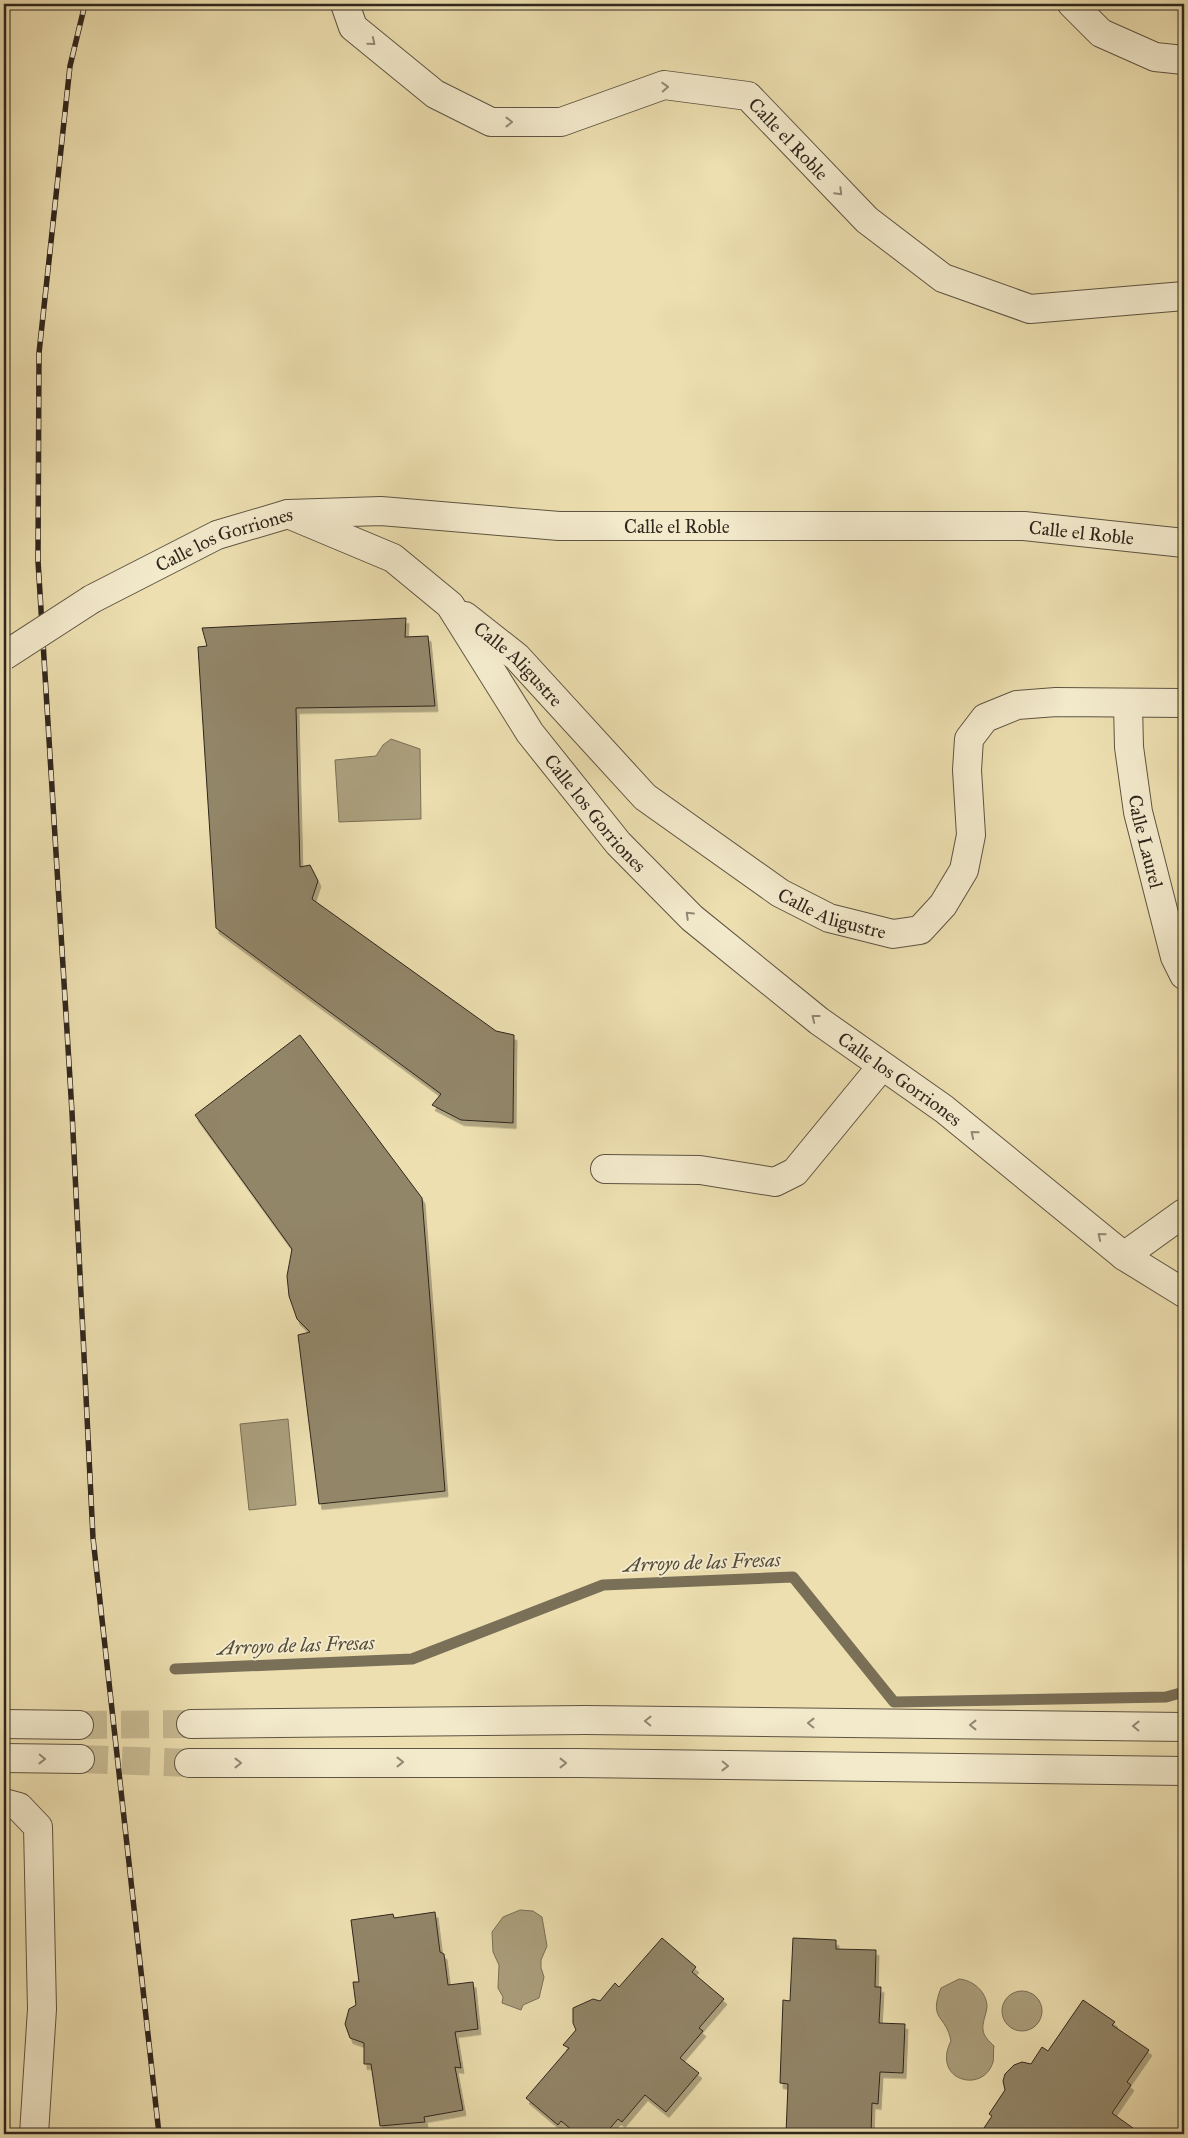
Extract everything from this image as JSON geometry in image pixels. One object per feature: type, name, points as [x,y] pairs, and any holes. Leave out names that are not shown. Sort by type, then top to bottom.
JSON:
[{"type":"street","name":"Calle el Roble","points":[[345,4],[353,27],[435,94],[491,122],[561,122],[664,85],[748,96],[867,220],[943,278],[1030,309],[1184,296]]},
{"type":"street","points":[[1072,4],[1102,33],[1155,57],[1184,60]]},
{"type":"street","name":"Calle el Roble","points":[[288,514],[381,511],[560,526],[1024,526],[1184,543]]},
{"type":"street","name":"Calle los Gorriones","points":[[4,656],[92,599],[217,535],[288,514],[393,558],[450,604],[530,732],[618,843],[692,918],[819,1021],[944,1109],[1124,1256],[1184,1293]]},
{"type":"street","name":"Calle Aligustre","points":[[450,604],[517,657],[645,797],[780,893],[829,918],[893,934],[920,930],[943,905],[964,870],[971,835],[968,739],[985,718],[1017,705],[1056,702],[1184,703]]},
{"type":"street","name":"Calle Laurel","points":[[1128,704],[1129,747],[1138,812],[1176,957],[1184,975]]},
{"type":"street","points":[[605,1169],[700,1170],[775,1182],[794,1172],[882,1066]]},
{"type":"street","points":[[1124,1256],[1184,1213]]},
{"type":"street","points":[[190,1724],[585,1720],[1184,1727]]},
{"type":"street","points":[[4,1724],[78,1725]]},
{"type":"street","points":[[4,1758],[80,1760]]},
{"type":"street","points":[[189,1763],[579,1763],[1184,1771]]},
{"type":"street","points":[[4,1803],[20,1807],[38,1827],[42,2009],[34,2134]]},
{"type":"shaded area","points":[[391,739],[420,749],[421,819],[339,822],[335,760],[376,756],[383,745]]},
{"type":"shaded area","points":[[288,1419],[296,1505],[249,1510],[240,1424]]},
{"type":"shaded area","points":[[520,1910],[533,1911],[542,1917],[547,1946],[541,1960],[544,1977],[539,1998],[523,2005],[521,2010],[502,2003],[503,1997],[498,1988],[499,1965],[493,1952],[492,1932],[503,1917]]},
{"type":"shaded area","points":[[959,1979],[974,1984],[985,1996],[987,2007],[983,2030],[994,2046],[993,2062],[988,2072],[979,2078],[970,2080],[961,2078],[953,2073],[948,2065],[947,2054],[951,2041],[949,2032],[939,2017],[936,2006],[941,1988]]},
{"type":"shaded area","points":[[1026,1991],[1033,1994],[1039,2000],[1042,2011],[1041,2019],[1033,2028],[1026,2031],[1018,2031],[1011,2028],[1003,2019],[1002,2007],[1005,2000],[1014,1992]]},
{"type":"building","points":[[406,618],[405,637],[428,636],[435,706],[296,708],[300,867],[310,865],[318,881],[312,899],[496,1031],[514,1035],[513,1123],[461,1120],[432,1105],[441,1094],[216,928],[198,647],[207,646],[202,628]]},
{"type":"building","points":[[300,1035],[422,1198],[445,1491],[319,1504],[298,1335],[310,1332],[297,1319],[289,1296],[287,1276],[292,1249],[195,1115]]},
{"type":"building","points":[[435,1912],[440,1952],[444,1954],[448,1985],[473,1982],[478,2029],[455,2032],[461,2068],[455,2067],[463,2110],[424,2117],[425,2122],[380,2126],[371,2064],[364,2064],[364,2043],[350,2038],[345,2024],[349,2009],[356,2005],[353,1982],[359,1982],[351,1920],[393,1914],[394,1918]]},
{"type":"building","points":[[662,1938],[696,1967],[692,1972],[724,1999],[699,2028],[703,2031],[680,2058],[699,2073],[666,2112],[645,2095],[622,2122],[618,2119],[605,2134],[577,2134],[561,2121],[558,2125],[526,2098],[569,2048],[563,2045],[576,2030],[573,2023],[573,2008],[593,1999],[600,2001],[615,1983],[619,1987]]},
{"type":"building","points":[[793,1938],[836,1940],[836,1949],[876,1950],[875,1987],[881,1987],[879,2023],[905,2024],[903,2073],[880,2072],[878,2104],[872,2103],[871,2134],[786,2134],[788,2084],[780,2083],[783,2000],[790,2001]]},
{"type":"building","points":[[1083,2000],[1115,2022],[1112,2025],[1149,2050],[1127,2082],[1131,2085],[1112,2113],[1133,2128],[1129,2134],[980,2134],[992,2116],[989,2114],[1005,2090],[1003,2081],[1005,2074],[1014,2065],[1022,2062],[1031,2064],[1042,2047],[1048,2051]]},
{"type":"waterway","name":"Arroyo de las Fresas","points":[[175,1669],[412,1659],[603,1585],[793,1577],[894,1702],[1166,1697],[1184,1692]]},
{"type":"tunnel","points":[[79,1725],[191,1724]]},
{"type":"tunnel","points":[[80,1759],[189,1763]]},
{"type":"railway","points":[[85,4],[70,66],[39,353],[38,561],[72,1112],[93,1538],[159,2134]]}]
